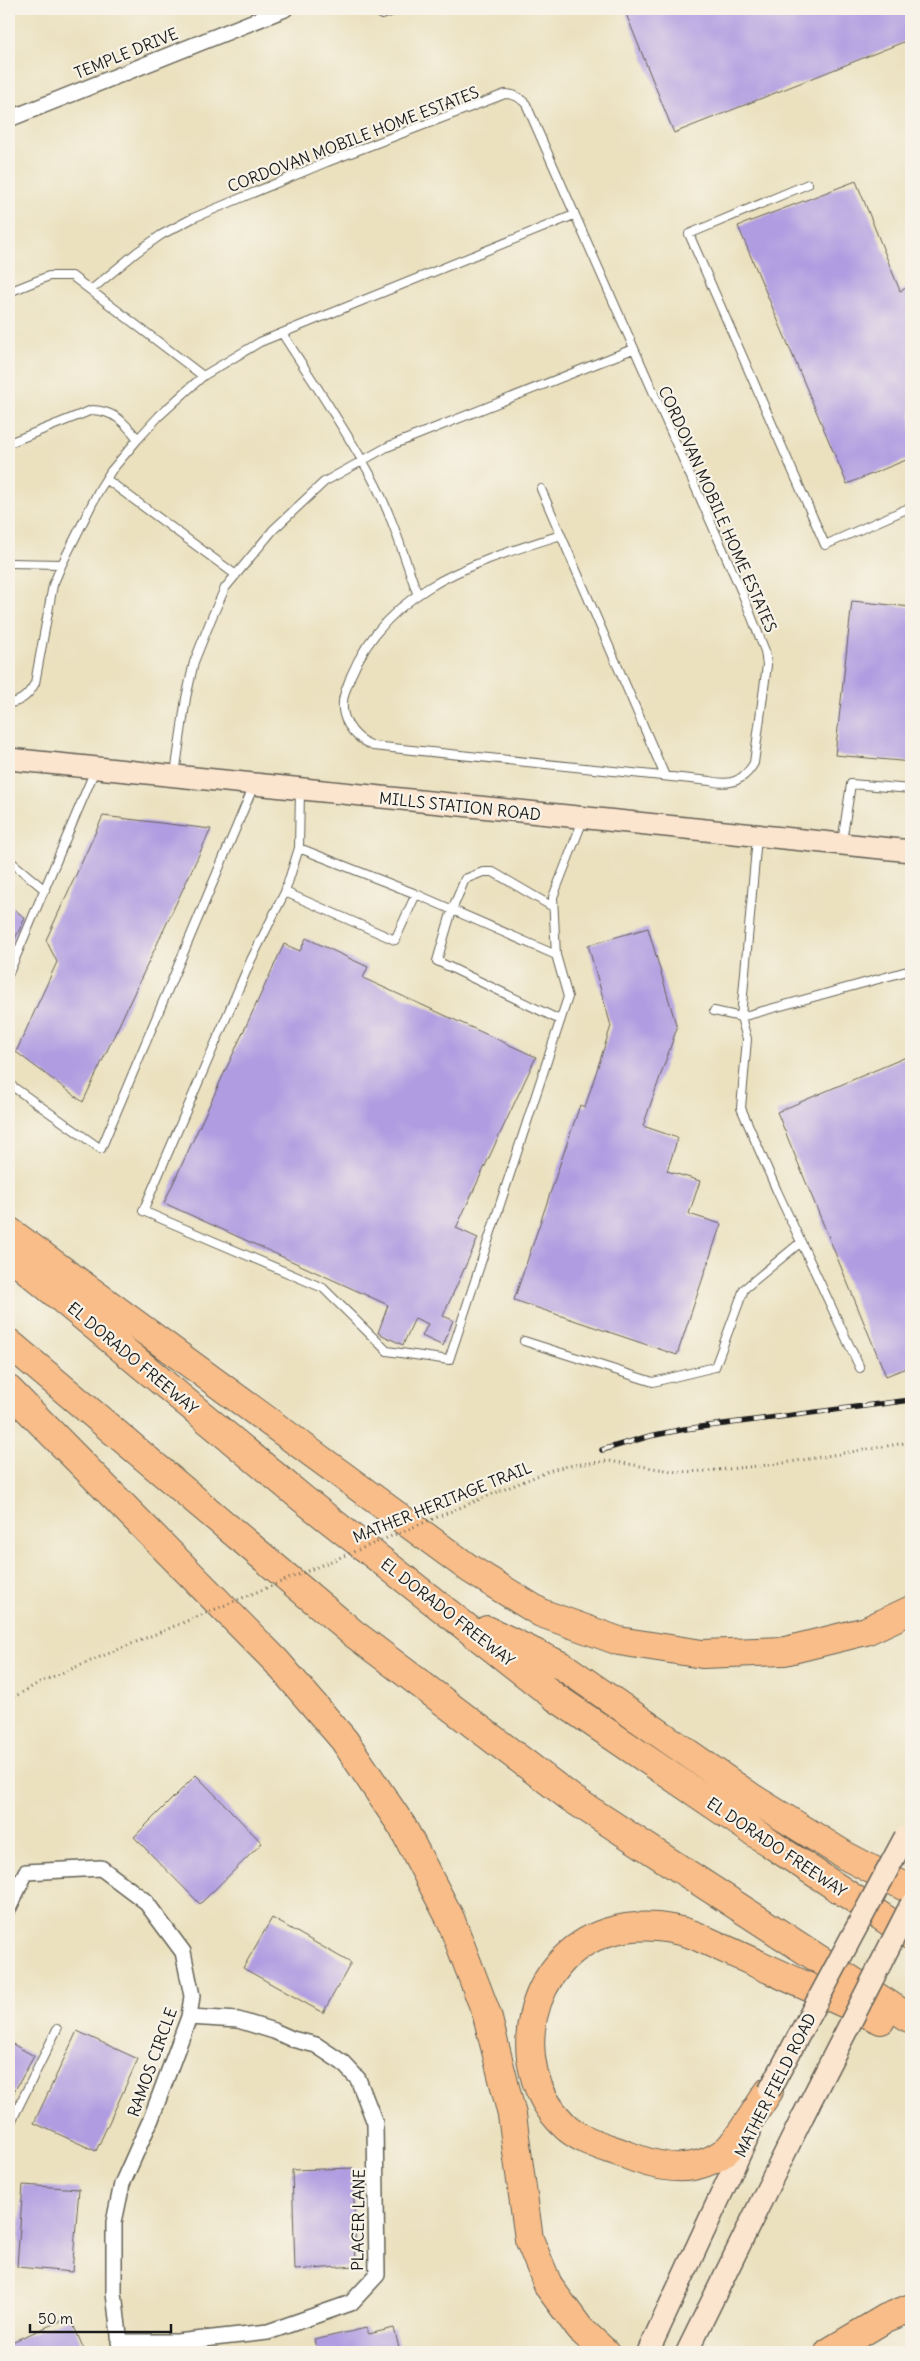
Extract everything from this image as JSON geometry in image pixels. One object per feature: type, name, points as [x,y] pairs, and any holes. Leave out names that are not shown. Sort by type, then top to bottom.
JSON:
[{"type":"highway","points":[[9,1231],[470,1569],[541,1613],[619,1641],[702,1654],[785,1651],[866,1631],[911,1610]]},
{"type":"highway","name":"EL DORADO FREEWAY","points":[[9,1255],[303,1499],[555,1697],[780,1850],[911,1936]]},
{"type":"highway","points":[[9,1343],[354,1633],[570,1798],[911,2019]]},
{"type":"highway","points":[[9,1390],[277,1662],[344,1740],[402,1826],[450,1918],[487,2015],[512,2115],[529,2239],[549,2287],[580,2329],[604,2352]]},
{"type":"highway","points":[[440,1608],[564,1667],[754,1799],[846,1856],[911,1890]]},
{"type":"highway","points":[[769,2091],[728,2149],[701,2165],[680,2169],[645,2162],[579,2136],[563,2125],[545,2102],[534,2077],[529,2050],[529,2032],[535,2006],[552,1975],[569,1955],[591,1940],[607,1933],[633,1926],[651,1926],[677,1929],[694,1935],[911,2033]]},
{"type":"highway","points":[[830,2352],[886,2318],[911,2308]]},
{"type":"main road","name":"MILLS STATION ROAD","points":[[9,760],[757,837],[911,851]]},
{"type":"main road","name":"MATHER FIELD ROAD","points":[[648,2352],[769,2091],[908,1830]]},
{"type":"main road","points":[[687,2352],[803,2116],[911,1904]]},
{"type":"street","name":"TEMPLE DRIVE","points":[[9,120],[285,9]]},
{"type":"street","name":"RAMOS CIRCLE","points":[[9,1907],[26,1872],[101,1868],[145,1901],[184,1952],[192,1996],[189,2017],[151,2120],[122,2184],[114,2222],[114,2293],[120,2347]]},
{"type":"street","name":"PLACER LANE","points":[[120,2347],[268,2332],[351,2303],[377,2275],[375,2123],[358,2079],[343,2063],[316,2045],[292,2039],[274,2031],[238,2020],[189,2017]]},
{"type":"lane","points":[[376,9],[382,15],[398,9]]},
{"type":"lane","name":"CORDOVAN MOBILE HOME ESTATES","points":[[91,290],[137,252],[193,218],[327,162],[505,94],[513,94],[526,104],[766,651],[767,665],[754,763],[749,772],[741,779],[720,784],[665,776],[373,746],[362,741],[352,732],[346,722],[342,709],[343,697],[352,670],[390,616],[417,593],[471,565],[561,535]]},
{"type":"lane","points":[[808,184],[689,234],[825,545],[911,507]]},
{"type":"lane","points":[[9,703],[22,699],[30,692],[35,683],[54,585],[62,564],[106,479],[138,438],[203,376],[260,342],[574,215]]},
{"type":"lane","points":[[9,292],[49,276],[66,274],[72,276],[203,376]]},
{"type":"lane","points":[[282,333],[362,460],[393,522],[417,593]]},
{"type":"lane","points":[[175,776],[186,698],[194,662],[212,616],[226,588],[273,530],[324,482],[387,446],[633,349]]},
{"type":"lane","points":[[9,443],[92,410],[105,411],[117,415],[138,438]]},
{"type":"lane","points":[[106,479],[236,574]]},
{"type":"lane","points":[[541,489],[665,776]]},
{"type":"lane","points":[[9,563],[62,564]]},
{"type":"lane","points":[[9,973],[96,768]]},
{"type":"lane","points":[[9,1084],[100,1149],[254,784]]},
{"type":"lane","points":[[842,844],[851,784],[911,789]]},
{"type":"lane","points":[[300,790],[300,848],[285,892],[251,960],[143,1211],[323,1288],[387,1351],[449,1360],[539,1080],[568,997],[556,955],[553,897],[584,818]]},
{"type":"lane","points":[[757,837],[741,1017],[747,1039],[741,1108],[860,1368]]},
{"type":"lane","points":[[300,848],[416,894],[556,955]]},
{"type":"lane","points":[[9,860],[45,890]]},
{"type":"lane","points":[[554,907],[493,872],[482,872],[466,880],[452,910],[437,961],[560,1020]]},
{"type":"lane","points":[[285,892],[395,940],[416,894]]},
{"type":"lane","points":[[714,1012],[741,1017],[911,970]]},
{"type":"lane","points":[[524,1341],[653,1382],[715,1367],[744,1289],[801,1242]]},
{"type":"lane","points":[[9,2126],[57,2029]]},
{"type":"path","name":"MATHER HERITAGE TRAIL","points":[[9,1700],[40,1682],[554,1469],[609,1461],[678,1472],[708,1471],[778,1464],[911,1442]]},
{"type":"building","points":[[640,9],[911,9],[911,39],[674,133],[626,14]]},
{"type":"building","points":[[856,181],[900,291],[911,286],[911,458],[847,484],[738,226]]},
{"type":"building","points":[[852,601],[911,607],[911,762],[835,755]]},
{"type":"building","points":[[103,816],[211,829],[83,1102],[16,1052],[57,962],[46,940]]},
{"type":"building","points":[[9,905],[25,918],[9,951]]},
{"type":"building","points":[[648,928],[677,1028],[643,1126],[678,1138],[667,1171],[700,1181],[689,1214],[721,1224],[677,1355],[514,1300],[580,1105],[585,1107],[611,1026],[588,945]]},
{"type":"building","points":[[306,938],[368,967],[363,978],[536,1057],[456,1228],[478,1238],[443,1316],[453,1320],[443,1346],[422,1336],[428,1324],[415,1318],[403,1345],[378,1333],[388,1305],[164,1203],[284,944],[300,951]]},
{"type":"building","points":[[911,1055],[911,1366],[886,1376],[777,1112]]},
{"type":"building","points":[[196,1775],[262,1843],[200,1904],[134,1837]]},
{"type":"building","points":[[272,1918],[351,1963],[323,2013],[243,1968]]},
{"type":"building","points":[[77,2031],[138,2059],[96,2151],[34,2123]]},
{"type":"building","points":[[9,2042],[34,2056],[9,2101]]},
{"type":"building","points":[[353,2168],[356,2266],[295,2270],[292,2170]]},
{"type":"building","points":[[23,2185],[79,2189],[72,2272],[17,2267]]},
{"type":"building","points":[[70,2317],[85,2352],[9,2352],[9,2343]]},
{"type":"building","points":[[366,2328],[369,2334],[394,2328],[400,2352],[317,2352],[314,2340]]},
{"type":"railway","points":[[602,1450],[650,1436],[685,1429],[911,1400]]}]
